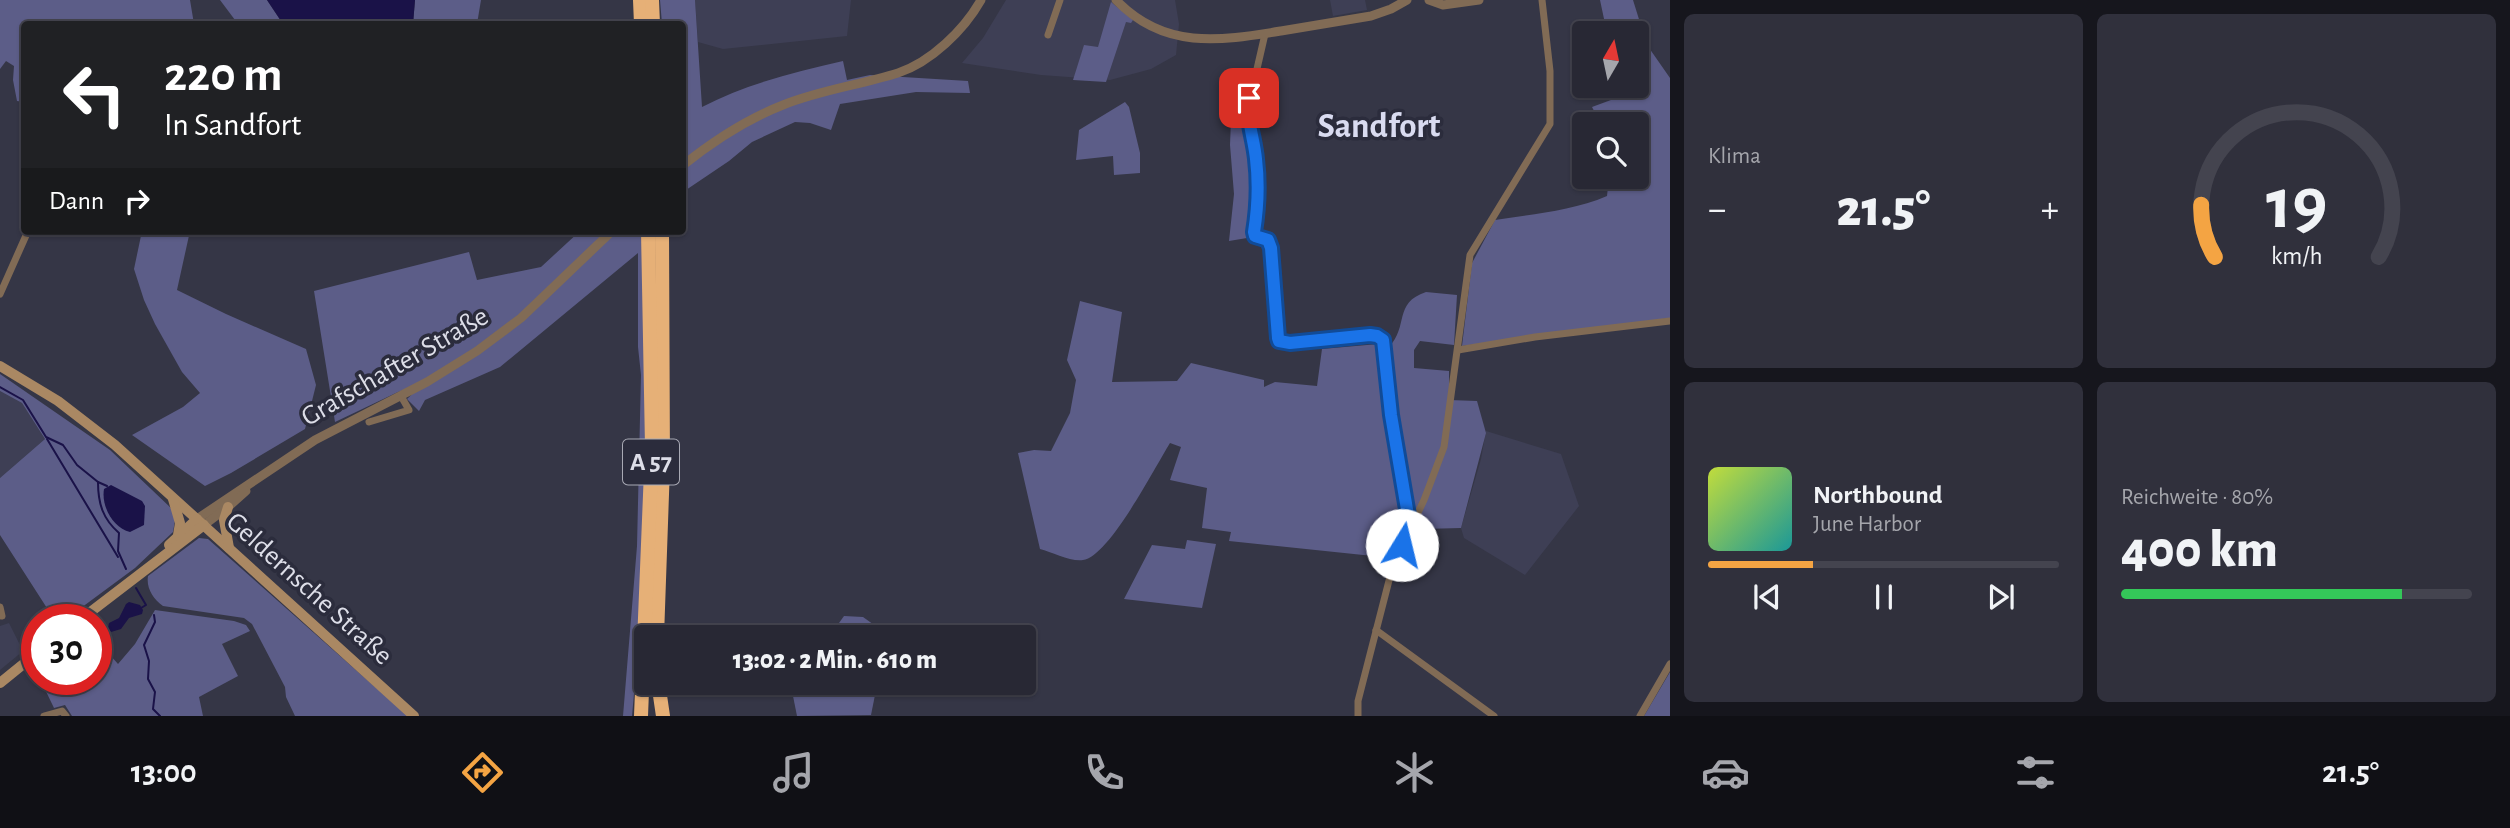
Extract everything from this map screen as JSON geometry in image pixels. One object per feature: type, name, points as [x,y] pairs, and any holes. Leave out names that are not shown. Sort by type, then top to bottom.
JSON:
[{"type":"highway","points":[[640,0],[641,21]]},
{"type":"highway","points":[[652,0],[653,21]]},
{"type":"highway","name":"A 57","points":[[641,716],[652,446],[648,235]]},
{"type":"highway","name":"A 57","points":[[657,625],[663,467],[663,235]]},
{"type":"highway","points":[[653,716],[655,695]]},
{"type":"highway","points":[[659,695],[663,716]]},
{"type":"main road","name":"Geldernsche Straße","points":[[0,366],[58,401],[115,446],[414,716]]},
{"type":"main road","name":"Geldernsche Straße","points":[[172,496],[180,523],[180,538]]},
{"type":"main road","points":[[228,507],[224,520],[229,548]]},
{"type":"main road","points":[[100,604],[201,522]]},
{"type":"main road","points":[[180,538],[205,534],[219,538]]},
{"type":"main road","points":[[0,683],[21,666]]},
{"type":"street","points":[[686,163],[752,119],[783,105],[900,72],[926,58],[961,28],[981,0]]},
{"type":"street","points":[[1048,35],[1060,0]]},
{"type":"street","points":[[1116,0],[1137,18],[1174,36],[1210,40],[1265,34],[1371,16],[1407,0]]},
{"type":"street","points":[[1429,0],[1443,5],[1479,0]]},
{"type":"street","points":[[1359,716],[1358,701],[1393,565],[1424,500],[1444,447],[1470,255],[1550,124],[1550,71],[1542,0]]},
{"type":"street","points":[[1265,34],[1248,108],[1258,174],[1259,204],[1254,232],[1255,236],[1268,240],[1271,248],[1278,338],[1279,341],[1290,343],[1370,335],[1383,340],[1391,415],[1410,527]]},
{"type":"street","points":[[0,294],[3,280],[26,235]]},
{"type":"street","name":"Grafschafter Straße","points":[[201,522],[314,440],[452,368],[500,335],[551,291],[608,235]]},
{"type":"street","points":[[1458,350],[1535,337],[1670,321]]},
{"type":"street","name":"Grafschafter Straße","points":[[369,422],[409,410],[401,396]]},
{"type":"street","name":"Grafschafter Straße","points":[[201,522],[228,507],[257,480]]},
{"type":"street","points":[[0,607],[2,616]]},
{"type":"street","points":[[1376,630],[1494,716]]},
{"type":"street","points":[[1640,716],[1670,664]]},
{"type":"street","points":[[44,716],[58,710],[65,716]]},
{"type":"shaded area","points":[[0,0],[190,0],[194,21],[21,21],[21,102],[17,101],[13,80],[14,66],[6,61],[0,69]]},
{"type":"shaded area","points":[[220,0],[267,0],[281,21],[236,21]]},
{"type":"shaded area","points":[[267,0],[415,0],[413,21],[281,21]]},
{"type":"shaded area","points":[[415,0],[481,0],[478,21],[413,21]]},
{"type":"shaded area","points":[[660,0],[695,0],[702,107],[753,85],[843,61],[847,80],[870,75],[968,81],[970,93],[916,92],[840,104],[831,130],[810,123],[795,122],[752,142],[686,190],[686,21],[662,21]]},
{"type":"shaded area","points":[[695,0],[851,0],[847,36],[723,49],[698,42]]},
{"type":"shaded area","points":[[1006,0],[1175,0],[1179,24],[1176,55],[1151,69],[1110,80],[1041,75],[962,63],[983,38]]},
{"type":"shaded area","points":[[1330,0],[1365,0],[1367,10],[1333,16]]},
{"type":"shaded area","points":[[1600,0],[1633,0],[1640,21],[1604,21]]},
{"type":"shaded area","points":[[1111,2],[1133,20],[1131,23],[1126,22],[1106,82],[1073,80],[1084,45],[1098,47]]},
{"type":"shaded area","points":[[1649,48],[1670,78],[1670,318],[1462,346],[1472,263],[1495,220],[1580,205],[1607,196],[1608,189],[1649,189],[1649,112],[1595,112],[1592,107],[1616,98],[1649,98]]},
{"type":"shaded area","points":[[1247,95],[1245,109],[1257,184],[1253,237],[1229,241],[1234,194],[1231,120],[1226,100]]},
{"type":"shaded area","points":[[1125,102],[1129,107],[1140,153],[1140,173],[1114,175],[1113,156],[1076,160],[1079,130]]},
{"type":"shaded area","points":[[141,235],[189,235],[177,290],[306,349],[316,385],[305,429],[205,486],[132,435],[183,407],[200,393],[182,372],[155,324],[134,269]]},
{"type":"shaded area","points":[[576,235],[647,235],[644,582],[640,625],[634,625],[632,716],[623,716],[637,546],[641,375],[638,347],[638,253],[500,367],[425,400],[419,411],[407,399],[424,383],[398,392],[335,422],[314,291],[469,252],[477,280],[541,267]]},
{"type":"shaded area","points":[[1426,292],[1457,295],[1454,345],[1420,341],[1414,350],[1414,368],[1449,371],[1449,400],[1477,401],[1486,433],[1461,528],[1423,529],[1411,517],[1407,502],[1389,347],[1399,331],[1409,302]]},
{"type":"shaded area","points":[[1080,301],[1122,312],[1112,382],[1177,381],[1191,363],[1264,380],[1264,387],[1275,382],[1317,386],[1322,349],[1378,344],[1385,416],[1404,526],[1392,558],[1229,541],[1231,532],[1202,528],[1207,488],[1170,480],[1181,447],[1170,443],[1118,528],[1094,555],[1078,560],[1040,549],[1018,453],[1051,451],[1070,413],[1076,380],[1067,360]]},
{"type":"shaded area","points":[[0,374],[110,450],[172,509],[175,520],[173,532],[135,568],[86,604],[44,604],[0,535],[0,478],[45,439],[22,403],[0,391]]},
{"type":"shaded area","points":[[0,391],[22,403],[45,439],[0,478]]},
{"type":"shaded area","points":[[1486,431],[1561,454],[1579,506],[1525,575],[1464,538],[1461,528],[1481,459]]},
{"type":"shaded area","points":[[111,485],[142,501],[145,506],[144,525],[130,532],[118,526],[104,502],[104,489]]},
{"type":"shaded area","points":[[199,538],[208,539],[375,687],[413,716],[295,716],[286,697],[285,687],[252,624],[244,618],[163,606],[151,593],[148,576]]},
{"type":"shaded area","points":[[1187,540],[1216,544],[1202,608],[1124,599],[1152,545],[1185,549]]},
{"type":"shaded area","points":[[129,602],[140,605],[142,614],[129,618],[121,629],[112,632],[112,622],[119,618]]},
{"type":"shaded area","points":[[155,610],[234,621],[246,625],[250,631],[222,644],[238,676],[199,697],[203,716],[72,716],[65,705],[54,708],[48,695],[112,695],[112,657],[118,664],[135,644]]},
{"type":"shaded area","points":[[844,616],[863,617],[874,625],[838,625]]},
{"type":"shaded area","points":[[9,623],[21,647],[21,653],[0,670],[0,626]]},
{"type":"shaded area","points":[[1670,672],[1670,716],[1644,716]]},
{"type":"shaded area","points":[[793,695],[875,695],[871,715],[797,716]]},
{"type":"waterway","points":[[0,387],[23,400],[46,437],[63,445],[77,465],[98,482],[100,504],[105,517],[119,533],[118,551],[126,569]]},
{"type":"waterway","points":[[47,439],[118,557]]},
{"type":"waterway","points":[[98,482],[107,486]]},
{"type":"waterway","points":[[136,588],[146,605],[141,608]]},
{"type":"waterway","points":[[154,615],[155,622],[144,645],[149,661],[148,679],[155,692],[153,709],[160,716]]},
{"type":"district","name":"Sandfort","points":[[1379,126]]},
{"type":"route","points":[[1249,98],[1248,119],[1256,155],[1259,189],[1254,232],[1255,236],[1268,240],[1271,248],[1279,341],[1290,343],[1370,335],[1383,340],[1391,415],[1410,527],[1402,545]]}]
